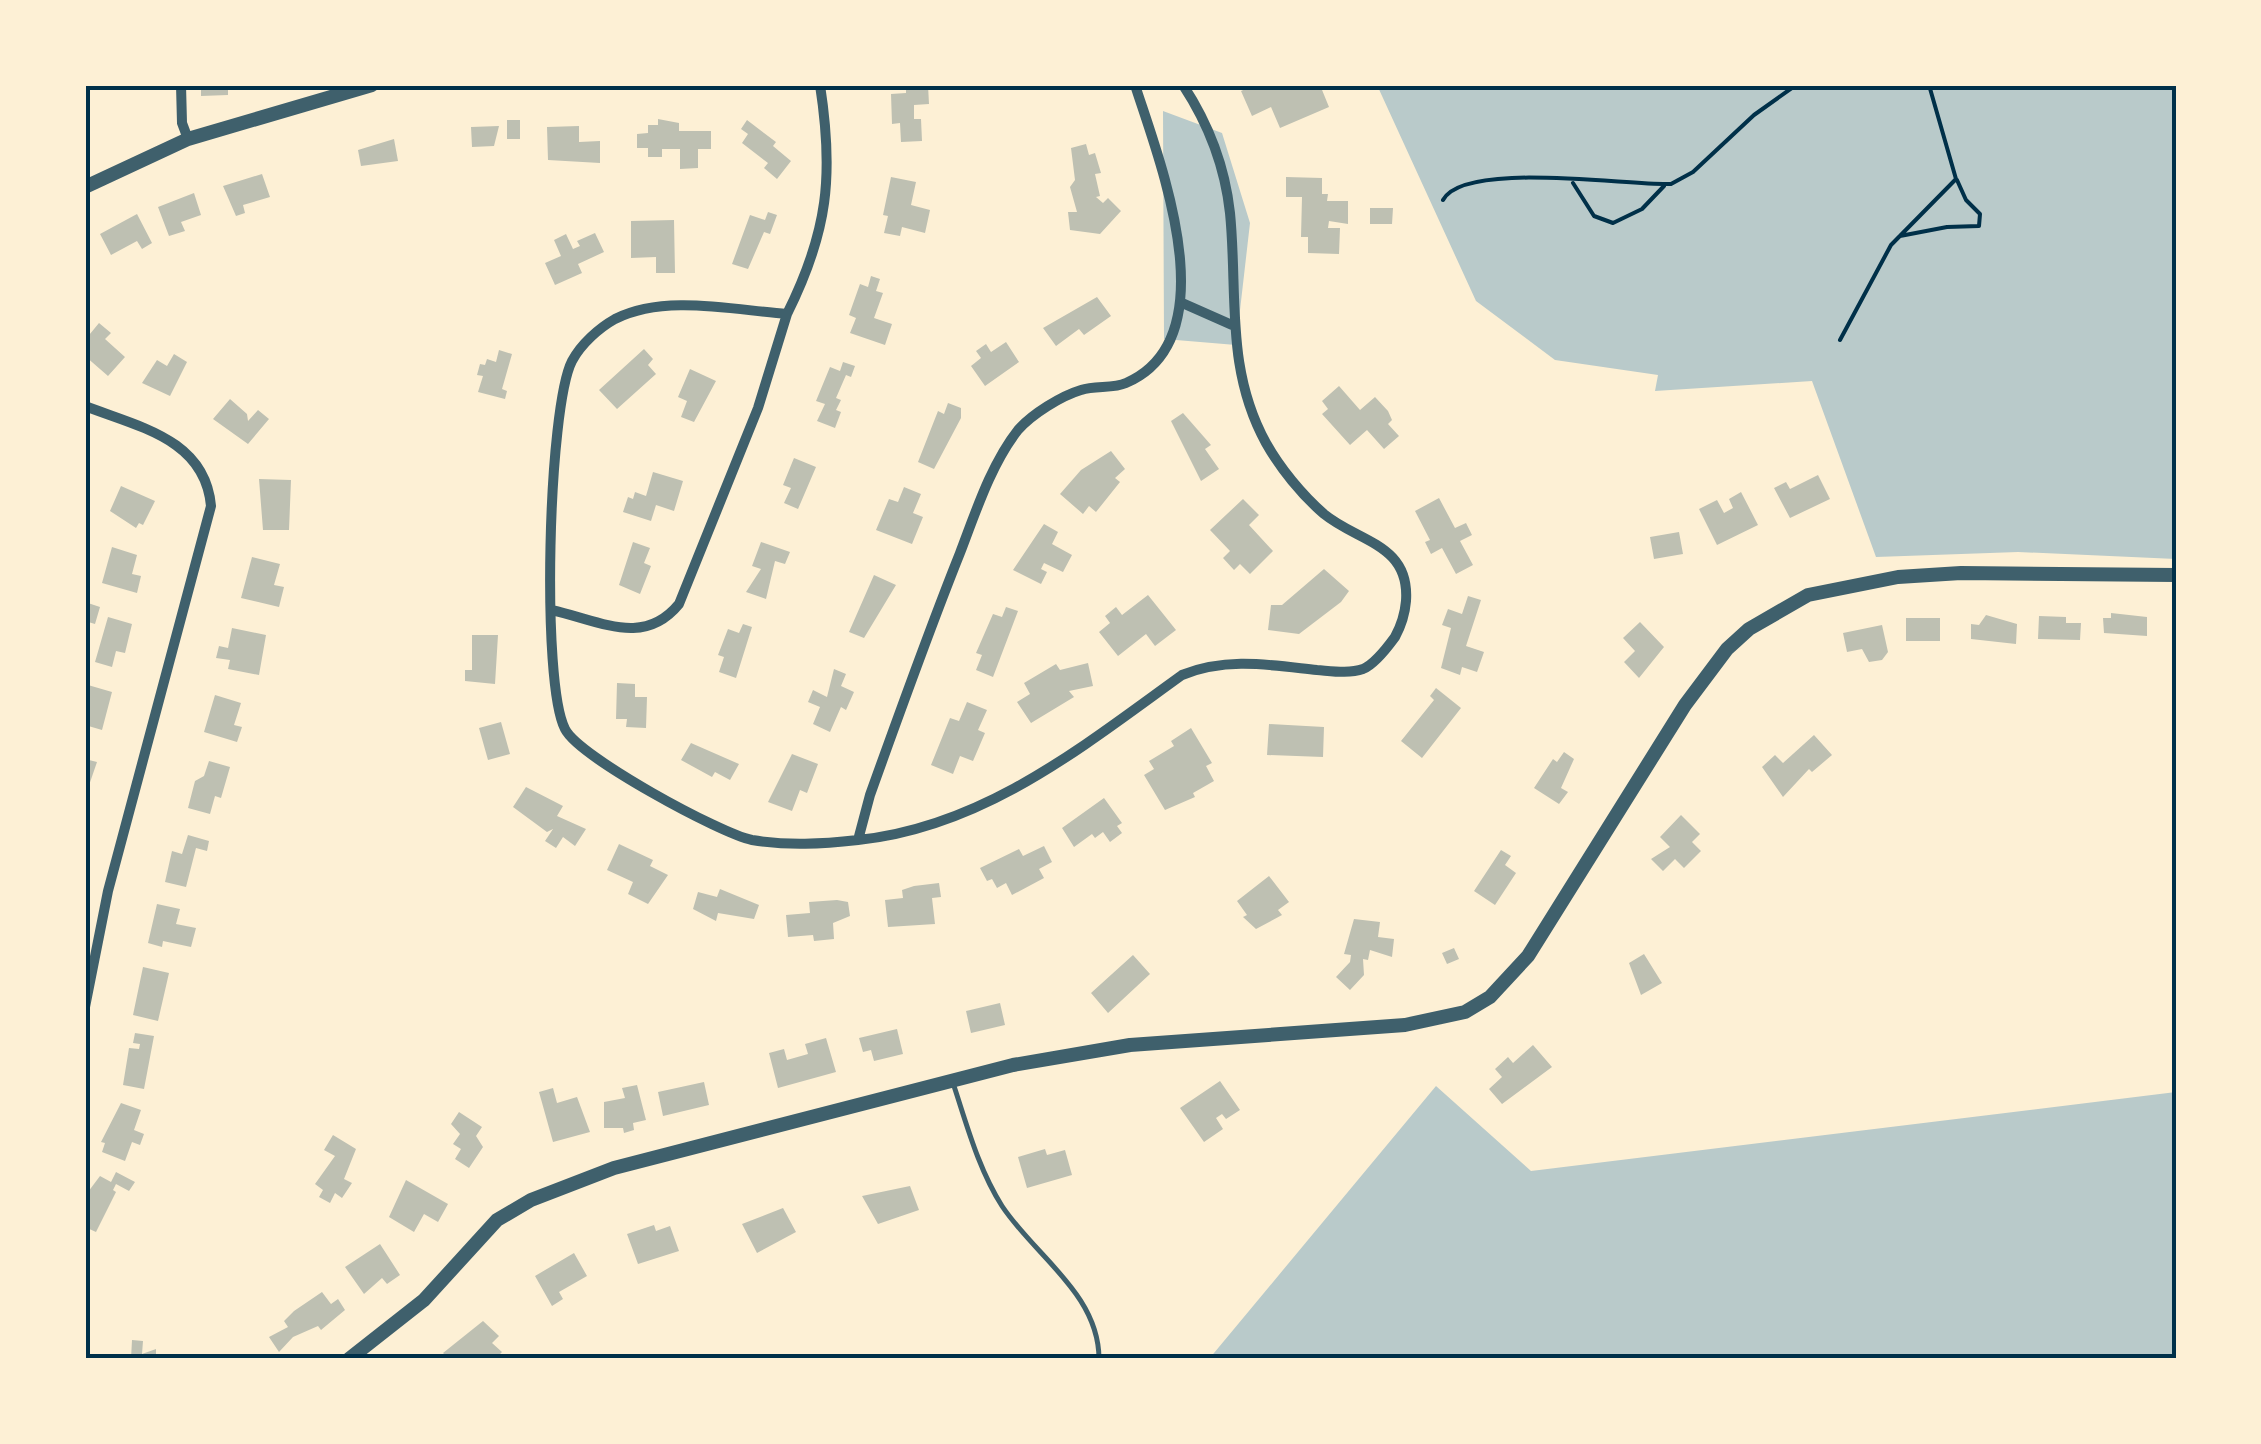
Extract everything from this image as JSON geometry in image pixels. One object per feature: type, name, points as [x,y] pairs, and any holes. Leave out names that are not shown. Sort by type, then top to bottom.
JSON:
[{"type":"street","points":[[181,85],[182,123],[188,139]]},
{"type":"street","points":[[85,186],[188,139],[372,85]]},
{"type":"street","points":[[551,610],[644,630],[664,622],[679,604],[758,408],[787,314],[816,246],[830,186],[820,85]]},
{"type":"street","points":[[858,840],[870,794],[978,506],[1018,430],[1044,408],[1081,390],[1126,384],[1156,362],[1173,335],[1180,302],[1180,254],[1168,184],[1135,85]]},
{"type":"street","points":[[787,314],[648,306],[612,320],[586,342],[572,362],[563,392],[555,462],[551,610],[555,690],[565,730],[588,753],[628,779],[747,839],[788,844],[913,832],[990,805],[1182,675],[1202,667],[1228,662],[1340,672],[1363,669],[1397,634],[1407,585],[1399,563],[1366,535],[1326,516],[1268,446],[1246,402],[1232,325],[1226,187],[1208,127],[1183,85]]},
{"type":"street","points":[[1180,302],[1232,325]]},
{"type":"street","points":[[85,406],[180,445],[201,465],[210,506],[108,891],[85,1007]]},
{"type":"street","points":[[349,1359],[424,1300],[497,1220],[531,1200],[614,1168],[952,1080],[1130,1044],[1404,1024],[1464,1012],[1490,997],[1528,956],[1706,676],[1749,629],[1808,596],[1898,577],[2015,571],[2176,574]]},
{"type":"lane","points":[[952,1080],[978,1163],[1030,1246],[1074,1288],[1099,1338],[1099,1359]]},
{"type":"path","points":[[1573,182],[1594,216],[1613,223],[1642,210],[1665,185],[1694,172],[1754,116],[1796,85]]},
{"type":"path","points":[[1900,236],[1947,226],[1979,226],[1980,214],[1966,200],[1956,179],[1927,85]]},
{"type":"path","points":[[1443,200],[1453,188],[1483,178],[1573,182],[1626,179],[1665,185]]},
{"type":"path","points":[[1840,340],[1900,236],[1956,179]]},
{"type":"shaded area","points":[[1377,85],[2176,85],[2176,559],[2018,552],[1876,557],[1812,381],[1655,391],[1658,375],[1555,360],[1476,301]]},
{"type":"shaded area","points":[[1163,111],[1222,133],[1250,223],[1236,345],[1164,339]]},
{"type":"shaded area","points":[[1436,1086],[1531,1171],[2176,1092],[2176,1359],[1209,1359]]},
{"type":"building","points":[[201,85],[228,85],[228,95],[201,96]]},
{"type":"building","points":[[906,85],[928,85],[929,104],[914,105],[914,119],[921,119],[922,141],[901,142],[900,123],[892,124],[891,94],[906,93]]},
{"type":"building","points":[[1254,85],[1320,85],[1329,107],[1280,128],[1271,107],[1252,116],[1241,91]]},
{"type":"building","points":[[658,119],[679,123],[679,131],[711,131],[711,149],[698,149],[698,168],[680,169],[680,149],[662,149],[662,157],[648,157],[648,148],[637,148],[637,134],[648,133],[648,125],[658,125]]},
{"type":"building","points":[[507,120],[520,120],[520,139],[507,139]]},
{"type":"building","points":[[747,120],[776,142],[773,146],[791,161],[777,179],[764,168],[768,163],[742,143],[748,134],[741,129]]},
{"type":"building","points":[[499,126],[494,146],[472,147],[471,127]]},
{"type":"building","points":[[579,126],[579,142],[600,141],[600,163],[548,160],[547,127]]},
{"type":"building","points":[[394,139],[398,161],[361,166],[358,150]]},
{"type":"building","points":[[1086,144],[1089,155],[1095,153],[1101,173],[1095,174],[1100,196],[1096,197],[1103,203],[1108,198],[1121,211],[1100,234],[1070,230],[1068,212],[1077,212],[1070,187],[1075,180],[1071,148]]},
{"type":"building","points":[[262,174],[270,197],[243,205],[245,213],[236,216],[223,186]]},
{"type":"building","points":[[891,177],[916,182],[911,205],[930,210],[925,233],[902,227],[900,236],[884,233],[888,216],[883,215]]},
{"type":"building","points":[[1286,177],[1322,178],[1322,194],[1328,194],[1327,201],[1348,201],[1348,224],[1329,221],[1328,228],[1340,228],[1339,254],[1308,253],[1308,237],[1301,237],[1302,197],[1286,197]]},
{"type":"building","points":[[194,193],[201,215],[181,222],[185,231],[169,236],[158,207]]},
{"type":"building","points":[[1370,208],[1393,208],[1392,224],[1370,224]]},
{"type":"building","points":[[768,212],[777,215],[770,234],[764,232],[748,269],[732,264],[750,215],[765,220]]},
{"type":"building","points":[[137,214],[152,243],[142,249],[137,241],[111,255],[100,234]]},
{"type":"building","points":[[674,220],[675,273],[656,273],[656,257],[631,258],[631,221]]},
{"type":"building","points":[[595,233],[604,252],[578,264],[582,273],[555,285],[545,263],[561,256],[554,240],[566,234],[573,249],[580,246],[577,241]]},
{"type":"building","points":[[871,276],[880,279],[876,291],[883,293],[874,318],[892,324],[885,345],[850,333],[856,318],[849,315],[860,284],[868,287]]},
{"type":"building","points":[[1097,297],[1111,316],[1084,335],[1079,329],[1056,346],[1043,328]]},
{"type":"building","points":[[99,323],[111,333],[105,339],[125,357],[108,376],[85,356],[85,340]]},
{"type":"building","points":[[1006,342],[1019,362],[985,386],[971,366],[981,358],[976,351],[986,344],[991,352]]},
{"type":"building","points":[[644,349],[653,359],[648,365],[656,374],[617,409],[599,390]]},
{"type":"building","points":[[499,350],[512,354],[502,389],[507,391],[505,399],[478,392],[483,376],[477,375],[480,364],[485,365],[487,359],[496,362]]},
{"type":"building","points":[[174,354],[187,362],[170,396],[142,383],[157,360],[167,366]]},
{"type":"building","points":[[843,362],[855,366],[851,377],[846,375],[836,398],[841,400],[836,410],[841,412],[835,428],[817,421],[825,404],[816,401],[830,367],[840,371]]},
{"type":"building","points":[[690,369],[716,381],[694,422],[681,417],[687,401],[678,397]]},
{"type":"building","points":[[1339,386],[1360,410],[1375,397],[1388,411],[1392,420],[1388,424],[1399,436],[1384,449],[1367,430],[1350,445],[1322,414],[1328,409],[1322,401]]},
{"type":"building","points":[[230,399],[247,414],[248,421],[258,410],[269,419],[248,444],[213,419]]},
{"type":"building","points":[[948,403],[961,408],[961,418],[934,469],[918,462],[938,411],[944,414]]},
{"type":"building","points":[[1183,413],[1211,445],[1205,449],[1219,469],[1201,481],[1171,421]]},
{"type":"building","points":[[1111,451],[1125,469],[1115,478],[1120,482],[1096,512],[1089,506],[1083,514],[1060,494],[1081,470]]},
{"type":"building","points":[[794,458],[816,467],[798,509],[784,503],[791,488],[783,485]]},
{"type":"building","points":[[653,472],[683,481],[674,511],[656,505],[651,521],[623,512],[628,497],[633,499],[635,492],[646,496]]},
{"type":"building","points":[[1818,475],[1830,499],[1790,518],[1774,488],[1786,482],[1790,489]]},
{"type":"building","points":[[259,479],[291,480],[289,530],[263,530]]},
{"type":"building","points":[[121,486],[155,501],[143,525],[139,523],[136,528],[110,511]]},
{"type":"building","points":[[904,487],[921,494],[913,513],[923,517],[912,544],[876,530],[889,499],[898,502]]},
{"type":"building","points":[[1741,492],[1758,525],[1717,545],[1699,509],[1717,500],[1724,513],[1733,508],[1729,499]]},
{"type":"building","points":[[1439,498],[1455,528],[1466,523],[1472,535],[1460,541],[1473,565],[1456,574],[1442,548],[1431,554],[1425,542],[1430,540],[1415,511]]},
{"type":"building","points":[[1243,499],[1259,515],[1249,525],[1273,551],[1250,574],[1240,564],[1234,570],[1223,558],[1230,551],[1210,530]]},
{"type":"building","points":[[1044,524],[1058,532],[1052,544],[1072,555],[1063,572],[1044,563],[1041,569],[1047,572],[1041,584],[1013,570]]},
{"type":"building","points":[[1679,532],[1683,554],[1654,559],[1650,537]]},
{"type":"building","points":[[633,542],[650,548],[644,563],[651,566],[640,594],[619,585]]},
{"type":"building","points":[[761,542],[790,552],[785,564],[775,561],[766,599],[746,592],[761,569],[752,566]]},
{"type":"building","points":[[112,547],[137,555],[132,574],[141,576],[137,593],[102,583]]},
{"type":"building","points":[[252,557],[280,564],[274,585],[284,587],[279,607],[241,598]]},
{"type":"building","points":[[1324,569],[1349,591],[1341,602],[1299,634],[1268,630],[1271,605],[1282,605]]},
{"type":"building","points":[[874,575],[896,585],[864,638],[849,632]]},
{"type":"building","points":[[1148,595],[1176,630],[1155,646],[1146,634],[1118,656],[1099,632],[1110,623],[1105,616],[1116,607],[1122,615]]},
{"type":"building","points":[[1468,596],[1481,600],[1466,646],[1484,652],[1477,672],[1462,667],[1460,675],[1441,668],[1451,628],[1442,625],[1448,609],[1462,614]]},
{"type":"building","points":[[85,602],[100,607],[95,624],[85,621]]},
{"type":"building","points":[[1006,607],[1018,611],[993,677],[976,670],[982,655],[976,653],[993,614],[1002,617]]},
{"type":"building","points":[[2111,613],[2147,617],[2147,636],[2104,633],[2103,618],[2111,618]]},
{"type":"building","points":[[1986,615],[2017,624],[2016,644],[1971,639],[1971,624],[1979,625]]},
{"type":"building","points":[[2039,616],[2066,617],[2066,623],[2081,623],[2080,640],[2038,639]]},
{"type":"building","points":[[108,617],[132,624],[125,653],[116,651],[112,667],[95,662]]},
{"type":"building","points":[[1906,618],[1940,618],[1940,641],[1906,641]]},
{"type":"building","points":[[1640,622],[1664,647],[1639,678],[1624,662],[1635,651],[1623,638]]},
{"type":"building","points":[[743,624],[752,627],[736,678],[719,672],[724,657],[718,655],[728,629],[739,633]]},
{"type":"building","points":[[1882,625],[1888,652],[1882,660],[1869,662],[1862,649],[1847,652],[1843,633]]},
{"type":"building","points":[[232,628],[266,635],[259,675],[228,669],[230,660],[216,658],[219,646],[228,648]]},
{"type":"building","points":[[472,635],[498,635],[495,684],[465,681],[465,670],[472,670]]},
{"type":"building","points":[[1088,663],[1093,686],[1069,691],[1074,697],[1031,723],[1017,702],[1030,694],[1024,683],[1056,664],[1060,670]]},
{"type":"building","points":[[834,669],[846,674],[841,686],[854,692],[846,710],[841,707],[830,732],[813,724],[820,707],[808,702],[813,690],[827,697]]},
{"type":"building","points":[[617,683],[635,684],[635,697],[647,697],[646,728],[626,727],[627,719],[616,719]]},
{"type":"building","points":[[88,685],[112,692],[102,730],[85,725]]},
{"type":"building","points":[[1436,688],[1461,708],[1422,758],[1401,741],[1434,700],[1430,696]]},
{"type":"building","points":[[215,695],[241,703],[234,725],[242,727],[237,742],[204,732]]},
{"type":"building","points":[[967,702],[987,710],[978,730],[985,733],[973,761],[960,756],[953,774],[931,765],[950,718],[959,721]]},
{"type":"building","points":[[501,722],[510,754],[488,760],[479,728]]},
{"type":"building","points":[[1269,724],[1324,727],[1323,757],[1267,755]]},
{"type":"building","points":[[1191,728],[1212,763],[1206,766],[1214,781],[1193,793],[1195,797],[1165,810],[1144,775],[1154,769],[1149,761],[1174,746],[1171,741]]},
{"type":"building","points":[[1814,735],[1832,755],[1812,772],[1809,769],[1783,797],[1762,767],[1775,755],[1783,763]]},
{"type":"building","points":[[691,743],[739,764],[730,780],[715,772],[712,777],[681,760]]},
{"type":"building","points":[[1564,752],[1574,759],[1561,788],[1568,792],[1559,804],[1534,788],[1553,759],[1557,762]]},
{"type":"building","points":[[792,754],[818,764],[807,793],[800,790],[792,811],[768,802]]},
{"type":"building","points":[[85,759],[97,762],[86,794],[85,793]]},
{"type":"building","points":[[209,761],[230,767],[221,798],[215,796],[210,814],[188,808],[195,781],[204,776]]},
{"type":"building","points":[[526,787],[563,806],[557,816],[586,829],[575,846],[563,837],[556,848],[545,841],[553,829],[547,832],[513,807]]},
{"type":"building","points":[[1104,798],[1122,823],[1117,826],[1122,833],[1110,842],[1103,832],[1095,838],[1092,834],[1074,847],[1062,828]]},
{"type":"building","points":[[1681,815],[1700,834],[1692,842],[1701,851],[1684,868],[1675,859],[1663,871],[1651,859],[1670,847],[1660,837]]},
{"type":"building","points":[[188,835],[209,841],[207,851],[196,848],[186,887],[165,882],[172,851],[182,854]]},
{"type":"building","points":[[619,844],[653,860],[650,866],[668,875],[648,904],[628,894],[633,882],[607,870]]},
{"type":"building","points":[[1044,846],[1052,862],[1039,869],[1044,878],[1012,895],[1006,883],[997,888],[992,879],[987,881],[980,868],[1019,849],[1023,856]]},
{"type":"building","points":[[1501,850],[1511,856],[1505,865],[1516,873],[1495,905],[1474,891]]},
{"type":"building","points":[[1269,876],[1289,902],[1278,910],[1282,915],[1256,929],[1243,917],[1247,915],[1237,901]]},
{"type":"building","points":[[939,883],[941,897],[932,898],[935,924],[888,927],[885,900],[903,898],[902,890],[914,886]]},
{"type":"building","points":[[720,889],[759,905],[754,919],[718,913],[716,921],[693,909],[698,892],[717,897]]},
{"type":"building","points":[[809,902],[848,902],[850,916],[833,923],[834,939],[814,941],[813,935],[788,937],[786,915],[810,913]]},
{"type":"building","points":[[157,904],[180,909],[176,924],[196,928],[191,947],[163,941],[162,947],[148,943]]},
{"type":"building","points":[[1354,919],[1380,922],[1378,937],[1394,939],[1392,957],[1370,950],[1368,960],[1363,959],[1364,975],[1350,990],[1336,977],[1350,962],[1351,955],[1344,954]]},
{"type":"building","points":[[1454,948],[1459,959],[1447,964],[1442,953]]},
{"type":"building","points":[[1644,954],[1662,983],[1641,995],[1629,963]]},
{"type":"building","points":[[1133,955],[1150,974],[1108,1013],[1091,993]]},
{"type":"building","points":[[143,967],[169,973],[158,1021],[133,1015]]},
{"type":"building","points":[[1000,1003],[1005,1025],[971,1033],[966,1011]]},
{"type":"building","points":[[897,1029],[903,1054],[874,1061],[871,1050],[863,1052],[859,1038]]},
{"type":"building","points":[[135,1033],[154,1036],[144,1089],[123,1085],[129,1048],[139,1049],[140,1044],[133,1043]]},
{"type":"building","points":[[826,1038],[836,1072],[778,1088],[769,1053],[784,1049],[787,1060],[808,1054],[805,1044]]},
{"type":"building","points":[[1533,1045],[1552,1067],[1502,1104],[1489,1089],[1502,1077],[1495,1069],[1508,1057],[1513,1063]]},
{"type":"building","points":[[1220,1081],[1240,1110],[1226,1119],[1222,1114],[1216,1118],[1223,1129],[1204,1142],[1180,1108]]},
{"type":"building","points":[[704,1082],[709,1105],[663,1116],[658,1092]]},
{"type":"building","points":[[637,1085],[646,1120],[633,1123],[634,1130],[624,1133],[623,1128],[604,1128],[604,1102],[625,1098],[622,1088]]},
{"type":"building","points":[[553,1088],[557,1103],[577,1097],[590,1132],[553,1142],[539,1092]]},
{"type":"building","points":[[121,1103],[141,1110],[134,1130],[144,1134],[140,1145],[132,1142],[125,1161],[102,1152],[105,1143],[101,1142]]},
{"type":"building","points":[[459,1112],[482,1127],[476,1136],[483,1147],[469,1168],[455,1159],[461,1149],[453,1144],[460,1134],[451,1124]]},
{"type":"building","points":[[333,1135],[356,1149],[344,1179],[352,1183],[342,1198],[335,1193],[330,1203],[319,1197],[323,1190],[315,1184],[335,1156],[324,1150]]},
{"type":"building","points":[[1045,1149],[1047,1155],[1065,1150],[1072,1175],[1027,1188],[1018,1157]]},
{"type":"building","points":[[116,1172],[135,1182],[129,1191],[116,1184],[116,1192],[96,1232],[85,1227],[85,1196],[100,1176],[111,1182]]},
{"type":"building","points":[[406,1180],[448,1204],[438,1222],[424,1214],[414,1232],[389,1217]]},
{"type":"building","points":[[910,1186],[919,1210],[878,1224],[862,1196]]},
{"type":"building","points":[[783,1208],[796,1232],[757,1253],[742,1224]]},
{"type":"building","points":[[654,1225],[656,1231],[670,1226],[679,1251],[638,1264],[627,1234]]},
{"type":"building","points":[[380,1244],[400,1275],[387,1284],[382,1278],[364,1294],[345,1267]]},
{"type":"building","points":[[574,1253],[587,1276],[559,1292],[563,1299],[552,1306],[535,1276]]},
{"type":"building","points":[[322,1292],[331,1304],[338,1299],[345,1310],[321,1330],[318,1326],[293,1337],[279,1352],[269,1337],[288,1327],[284,1321]]},
{"type":"building","points":[[483,1321],[499,1336],[492,1343],[502,1352],[495,1359],[449,1359],[443,1353]]},
{"type":"building","points":[[132,1340],[143,1341],[142,1354],[156,1349],[156,1359],[131,1359]]}]
